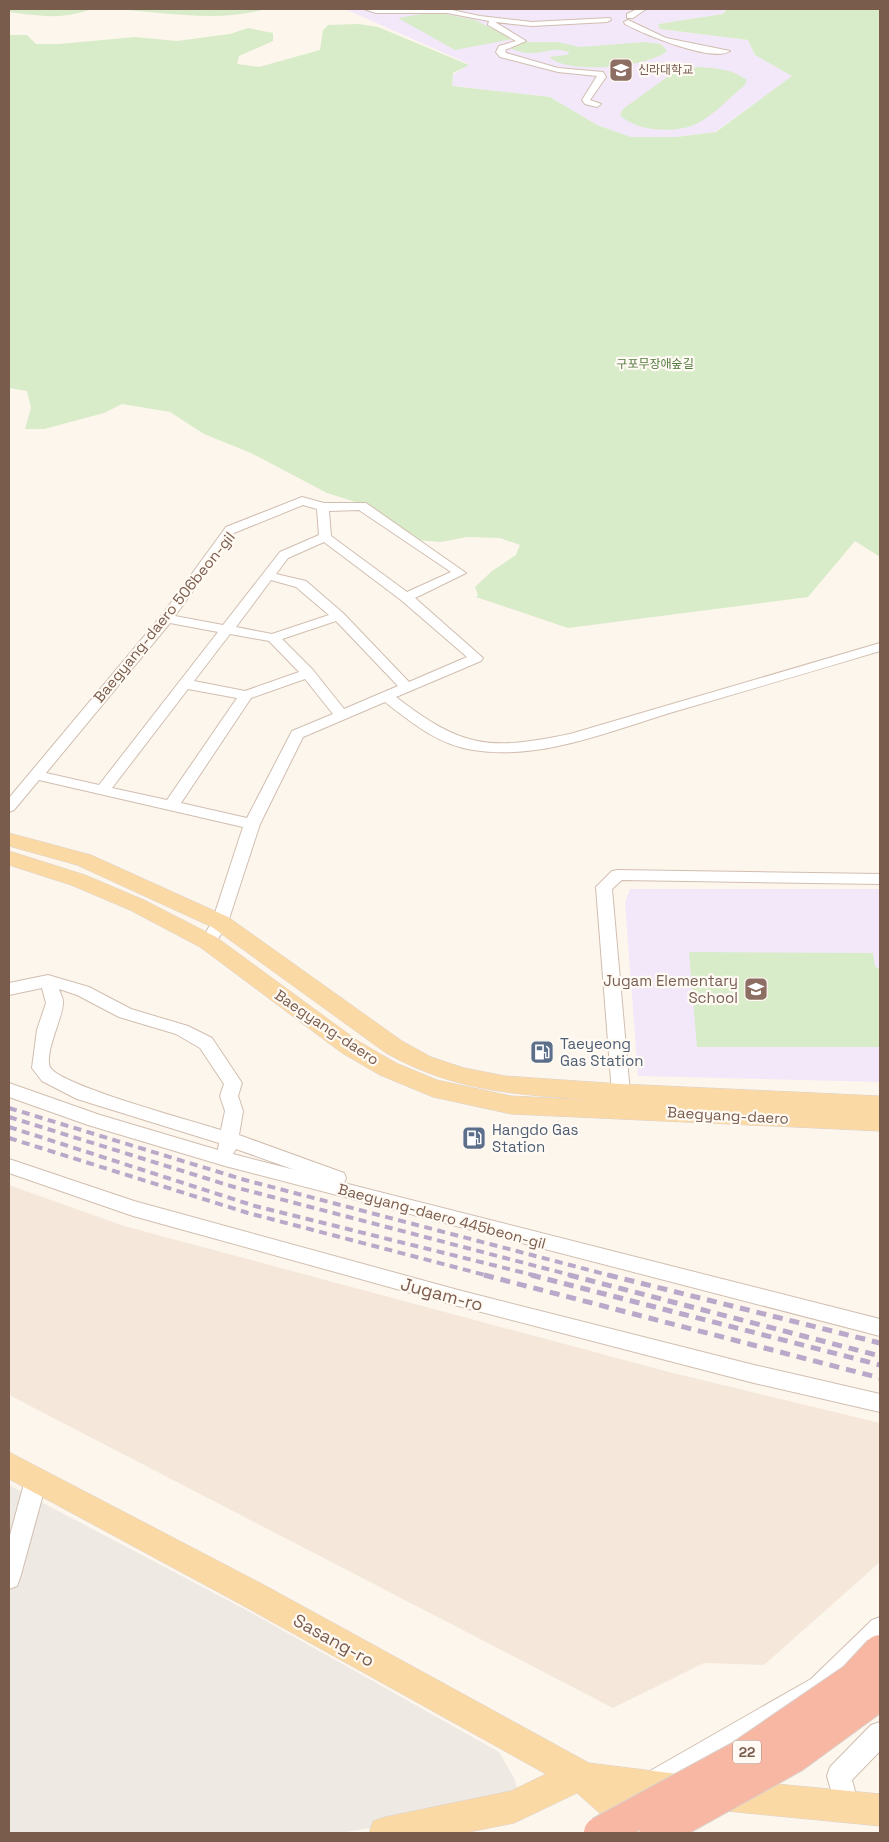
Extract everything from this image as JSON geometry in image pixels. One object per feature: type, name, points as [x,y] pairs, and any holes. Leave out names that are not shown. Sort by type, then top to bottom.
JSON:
[{"type":"highway","name":"22","points":[[600,1833],[740,1757],[854,1679],[880,1651]]},
{"type":"highway","name":"22","points":[[656,1833],[793,1757],[867,1703],[880,1688]]},
{"type":"main road","name":"Baegyang-daero","points":[[9,839],[84,860],[220,922],[386,1041],[423,1063],[463,1076],[506,1086],[880,1105]]},
{"type":"main road","name":"Baegyang-daero","points":[[9,858],[78,880],[137,905],[208,942],[350,1047],[388,1069],[433,1088],[510,1105],[880,1122]]},
{"type":"main road","name":"Sasang-ro","points":[[9,1465],[253,1595],[582,1777],[646,1833]]},
{"type":"main road","points":[[385,1833],[514,1807],[582,1777],[646,1787],[880,1810]]},
{"type":"street","points":[[368,9],[376,11],[447,10],[480,18],[532,24],[629,19],[642,9]]},
{"type":"street","points":[[607,20],[606,16],[618,14],[629,19],[656,38],[693,48],[726,51]]},
{"type":"street","points":[[480,18],[521,39],[502,48],[500,52],[503,55],[558,70],[600,74],[602,77],[586,100],[597,104]]},
{"type":"street","name":"Baegyang-daero 506beon-gil","points":[[9,807],[166,618],[230,530],[302,501],[323,507],[362,506],[460,574],[406,596]]},
{"type":"street","points":[[323,507],[325,537]]},
{"type":"street","points":[[102,791],[284,555],[325,537]]},
{"type":"street","points":[[208,942],[220,922],[252,824],[297,734],[476,658],[406,596],[325,537]]},
{"type":"street","points":[[269,576],[301,584],[338,616],[407,688]]},
{"type":"street","points":[[166,618],[273,638],[338,616]]},
{"type":"street","points":[[273,638],[308,673],[341,715]]},
{"type":"street","points":[[386,696],[426,727],[446,736],[472,746],[512,748],[590,732],[880,648]]},
{"type":"street","points":[[186,684],[246,695],[308,673]]},
{"type":"street","points":[[171,806],[246,695]]},
{"type":"street","points":[[36,774],[102,791],[252,824]]},
{"type":"street","points":[[621,1093],[604,887],[618,875],[880,880]]},
{"type":"street","points":[[9,989],[48,982],[61,983],[142,1020],[175,1027],[206,1043],[233,1083],[229,1096],[234,1111],[225,1159]]},
{"type":"street","points":[[48,982],[55,1003],[46,1030],[41,1059],[41,1068],[44,1072],[83,1094],[229,1139],[441,1216]]},
{"type":"street","name":"Baegyang-daero 445beon-gil","points":[[9,1090],[57,1109],[225,1159],[880,1328]]},
{"type":"street","name":"Jugam-ro","points":[[9,1166],[132,1208],[458,1298],[744,1372],[880,1403]]},
{"type":"street","points":[[9,1578],[36,1480]]},
{"type":"street","points":[[646,1787],[819,1687],[880,1628]]},
{"type":"street","points":[[847,1806],[839,1776],[880,1734]]},
{"type":"shaded area","name":"신라대학교","points":[[345,9],[727,9],[723,14],[658,24],[660,29],[748,40],[755,55],[793,76],[715,132],[676,137],[631,137],[597,125],[550,97],[452,86],[453,75],[469,64]]},
{"type":"shaded area","name":"Jugam Elementary School","points":[[630,889],[880,889],[880,1082],[638,1076],[625,903]]},
{"type":"shaded area","points":[[9,1185],[124,1226],[669,1372],[880,1423],[880,1562],[764,1665],[704,1663],[613,1708],[9,1395]]},
{"type":"shaded area","points":[[9,1485],[250,1612],[499,1752],[515,1780],[518,1794],[401,1823],[340,1833],[9,1833]]},
{"type":"green space","points":[[9,9],[92,9],[70,15],[50,16],[9,12]]},
{"type":"green space","points":[[114,9],[266,9],[247,13],[209,16]]},
{"type":"green space","name":"구포무장애숲길","points":[[727,9],[880,9],[880,557],[855,541],[808,597],[568,628],[476,597],[478,595],[475,587],[492,571],[516,555],[520,545],[500,538],[467,537],[441,542],[416,540],[365,505],[327,493],[251,453],[204,434],[170,412],[122,404],[104,413],[44,429],[25,429],[31,408],[27,391],[9,388],[9,35],[27,35],[36,44],[59,44],[135,37],[177,41],[230,34],[248,28],[273,33],[273,41],[239,56],[237,64],[259,67],[320,50],[323,30],[328,25],[359,24],[378,27],[469,65],[453,73],[452,86],[550,97],[597,125],[631,137],[676,137],[716,132],[792,76],[755,55],[748,40],[660,29],[658,24],[723,14]]},
{"type":"green space","points":[[434,12],[475,20],[512,39],[455,50],[398,18]]},
{"type":"green space","points":[[524,42],[558,42],[580,47],[644,42],[661,44],[667,51],[658,57],[627,65],[609,67],[573,66],[559,63],[549,57],[570,53],[565,51],[528,53],[510,48],[513,45]]},
{"type":"green space","points":[[698,67],[730,71],[747,80],[744,86],[716,111],[690,127],[669,130],[646,128],[627,121],[620,115],[623,109],[674,72]]},
{"type":"green space","points":[[689,952],[873,953],[875,966],[880,970],[880,1047],[697,1047]]},
{"type":"railway","points":[[9,1108],[245,1180],[612,1276]]},
{"type":"railway","points":[[9,1117],[234,1187],[574,1276]]},
{"type":"railway","points":[[9,1127],[255,1206],[537,1276]]},
{"type":"railway","points":[[9,1138],[248,1213],[489,1276]]},
{"type":"railway","points":[[484,1275],[880,1378]]},
{"type":"railway","points":[[531,1275],[880,1365]]},
{"type":"railway","points":[[569,1275],[880,1356]]},
{"type":"railway","points":[[608,1275],[612,1276]]},
{"type":"railway","points":[[612,1276],[880,1343]]},
{"type":"place","name":"신라대학교","points":[[621,70]]},
{"type":"place","name":"Jugam Elementary School","points":[[756,989]]},
{"type":"place","name":"Taeyeong Gas Station","points":[[542,1052]]},
{"type":"place","name":"Hangdo Gas Station","points":[[474,1138]]}]
